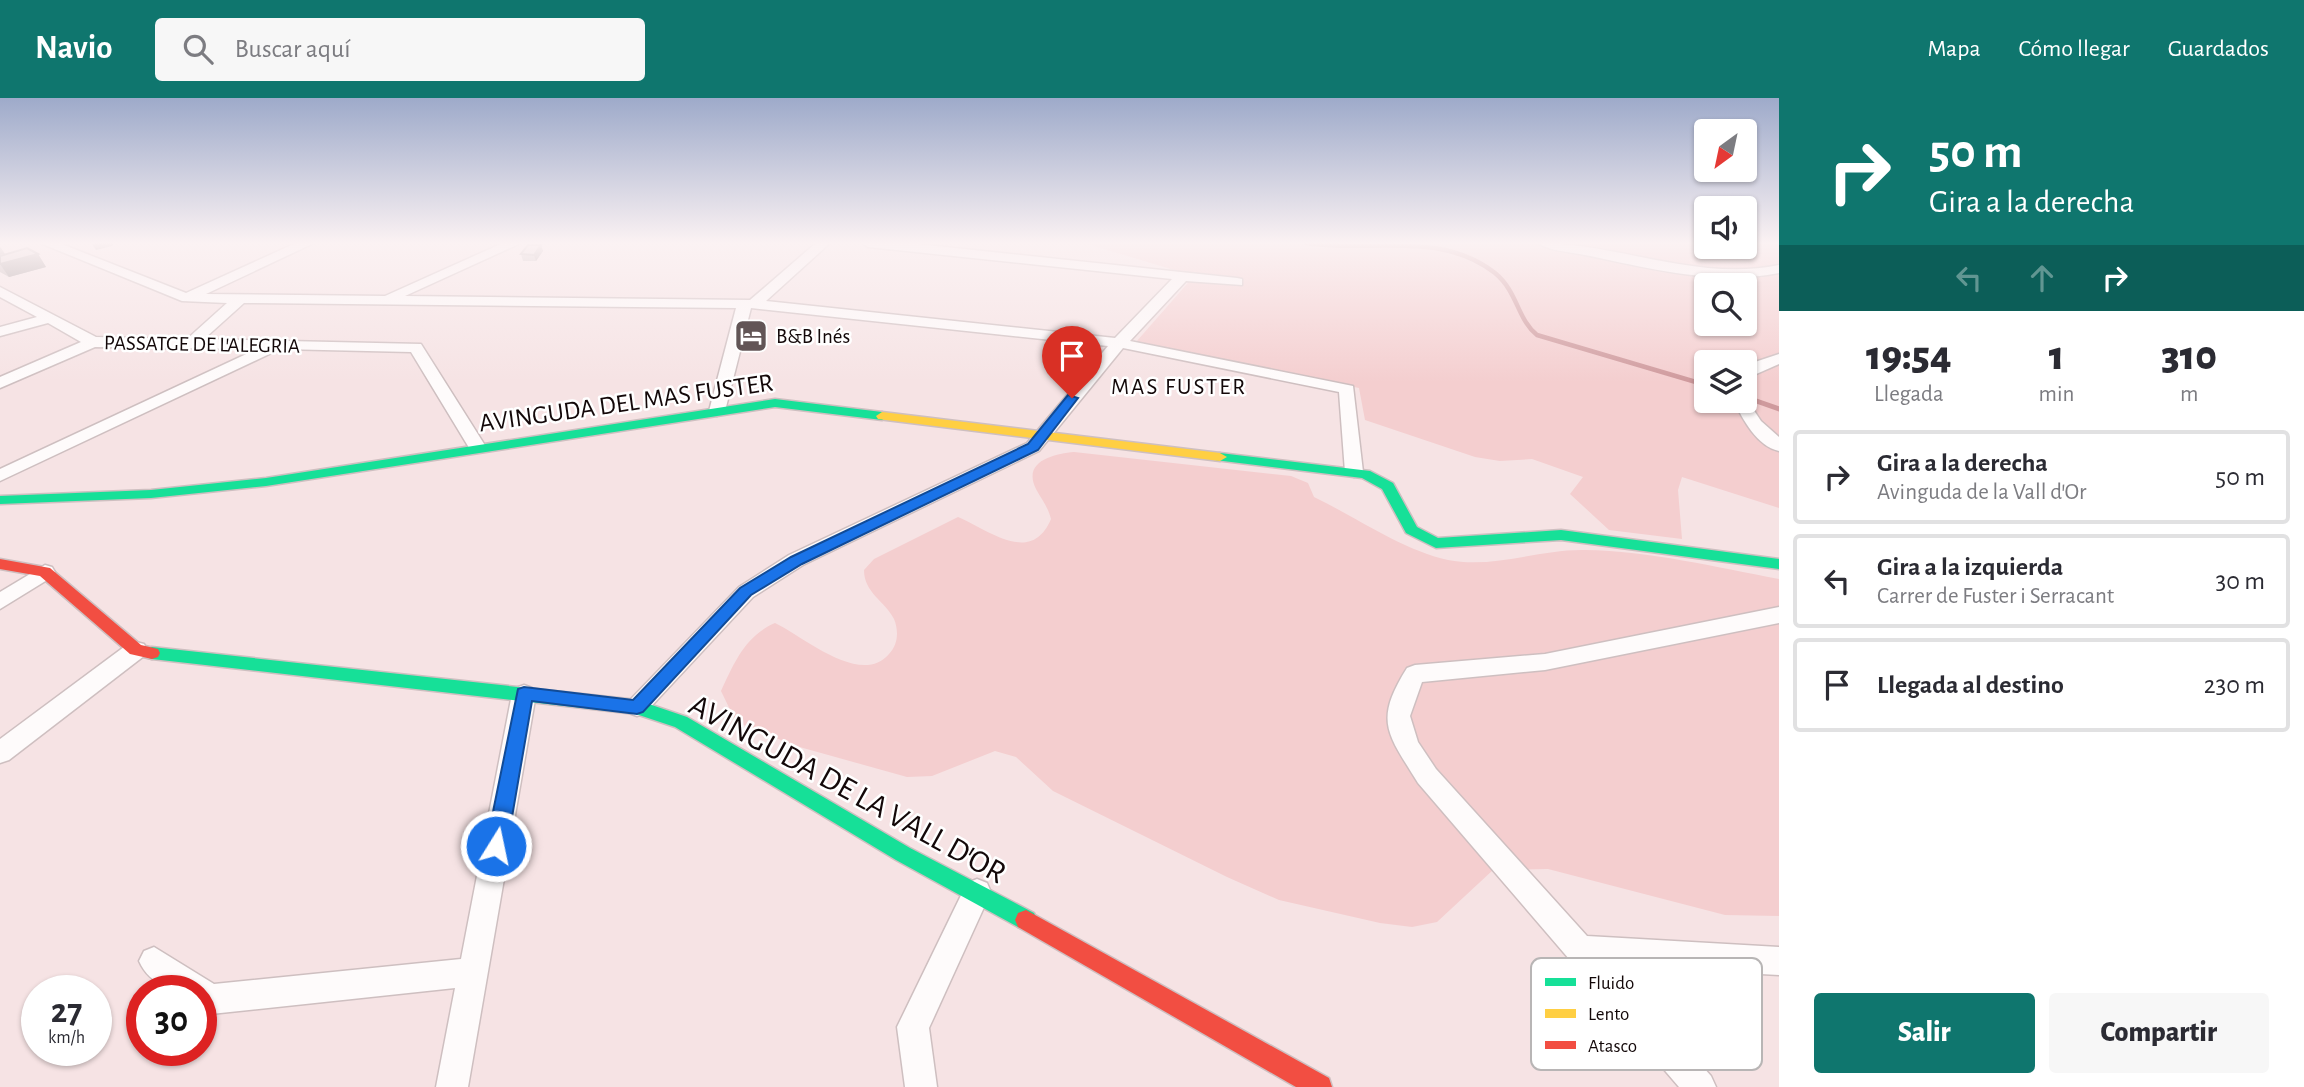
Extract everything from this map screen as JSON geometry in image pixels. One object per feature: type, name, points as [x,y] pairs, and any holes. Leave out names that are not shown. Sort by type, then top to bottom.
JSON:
[{"type":"street","points":[[164,289],[187,298],[749,303],[1119,343],[1347,389],[1354,472]]},
{"type":"street","points":[[187,298],[206,289]]},
{"type":"street","points":[[384,300],[409,289]]},
{"type":"street","points":[[717,411],[749,303],[766,289]]},
{"type":"street","points":[[637,707],[746,592],[796,561],[1033,447],[1119,343],[1170,289]]},
{"type":"street","name":"PASSATGE DE L'ALEGRIA","points":[[0,291],[93,342],[416,347],[477,447]]},
{"type":"street","points":[[190,344],[240,299]]},
{"type":"street","points":[[0,332],[50,318]]},
{"type":"street","points":[[0,383],[93,342]]},
{"type":"street","points":[[0,477],[279,345]]},
{"type":"street","points":[[1757,366],[1779,359]]},
{"type":"street","name":"AVINGUDA DEL MAS FUSTER","points":[[0,500],[151,494],[265,482],[477,447],[775,403],[1365,474],[1388,486],[1411,530],[1436,543],[1561,535],[1779,564]]},
{"type":"street","points":[[1748,413],[1754,425],[1779,446]]},
{"type":"street","points":[[0,564],[45,572],[136,650],[0,753]]},
{"type":"street","points":[[0,602],[45,572]]},
{"type":"street","points":[[1586,958],[1427,776],[1397,726],[1400,696],[1415,674],[1545,662],[1779,615]]},
{"type":"street","name":"AVINGUDA DE LA VALL D'OR","points":[[136,650],[189,659],[637,707],[681,722],[903,854],[977,892],[1320,1087]]},
{"type":"street","points":[[453,1087],[524,694]]},
{"type":"street","points":[[921,1087],[913,1027],[977,892]]},
{"type":"street","points":[[1579,950],[1724,958]]},
{"type":"street","points":[[154,961],[175,975]]},
{"type":"street","points":[[217,998],[473,972]]},
{"type":"street","points":[[1685,1070],[1700,1087]]},
{"type":"shaded area","points":[[1182,289],[1694,289],[1694,336],[1757,336],[1757,289],[1779,289],[1779,508],[1682,477],[1678,490],[1682,539],[1609,530],[1570,494],[1583,477],[1532,459],[1500,461],[1475,457],[1365,420],[1359,388],[1136,342]]},
{"type":"shaded area","points":[[1074,452],[1291,476],[1308,483],[1314,497],[1414,549],[1448,560],[1482,562],[1551,552],[1609,551],[1682,560],[1779,579],[1779,916],[1725,915],[1548,869],[1493,870],[1437,922],[1412,927],[1380,923],[1279,900],[1227,877],[1053,791],[1016,757],[995,751],[932,776],[907,777],[796,746],[736,722],[721,691],[742,651],[756,635],[775,623],[832,656],[863,665],[877,663],[892,650],[896,642],[897,628],[886,607],[867,585],[864,570],[874,559],[958,517],[996,536],[1021,542],[1032,540],[1043,533],[1051,519],[1036,489],[1033,472],[1049,457]]},
{"type":"waterway","points":[[1509,289],[1525,321],[1537,335],[1694,381]]},
{"type":"waterway","points":[[1757,401],[1779,409]]},
{"type":"traffic: fast","points":[[0,500],[151,494],[266,482],[775,403],[882,416]]},
{"type":"traffic: fast","points":[[1220,457],[1365,474],[1388,486],[1411,530],[1436,543],[1561,535],[1779,564]]},
{"type":"traffic: fast","points":[[152,653],[637,707],[681,722],[903,854],[1026,920]]},
{"type":"traffic: slow","points":[[882,416],[1220,457]]},
{"type":"traffic: jam","points":[[0,564],[45,572],[136,650],[152,653]]},
{"type":"traffic: jam","points":[[1026,920],[1320,1087]]},
{"type":"place","name":"B&B Inés","points":[[751,336]]},
{"type":"district","name":"MAS FUSTER","points":[[1179,386]]},
{"type":"route","points":[[496,846],[524,694],[637,707],[746,592],[796,561],[1033,447],[1072,398]]}]
